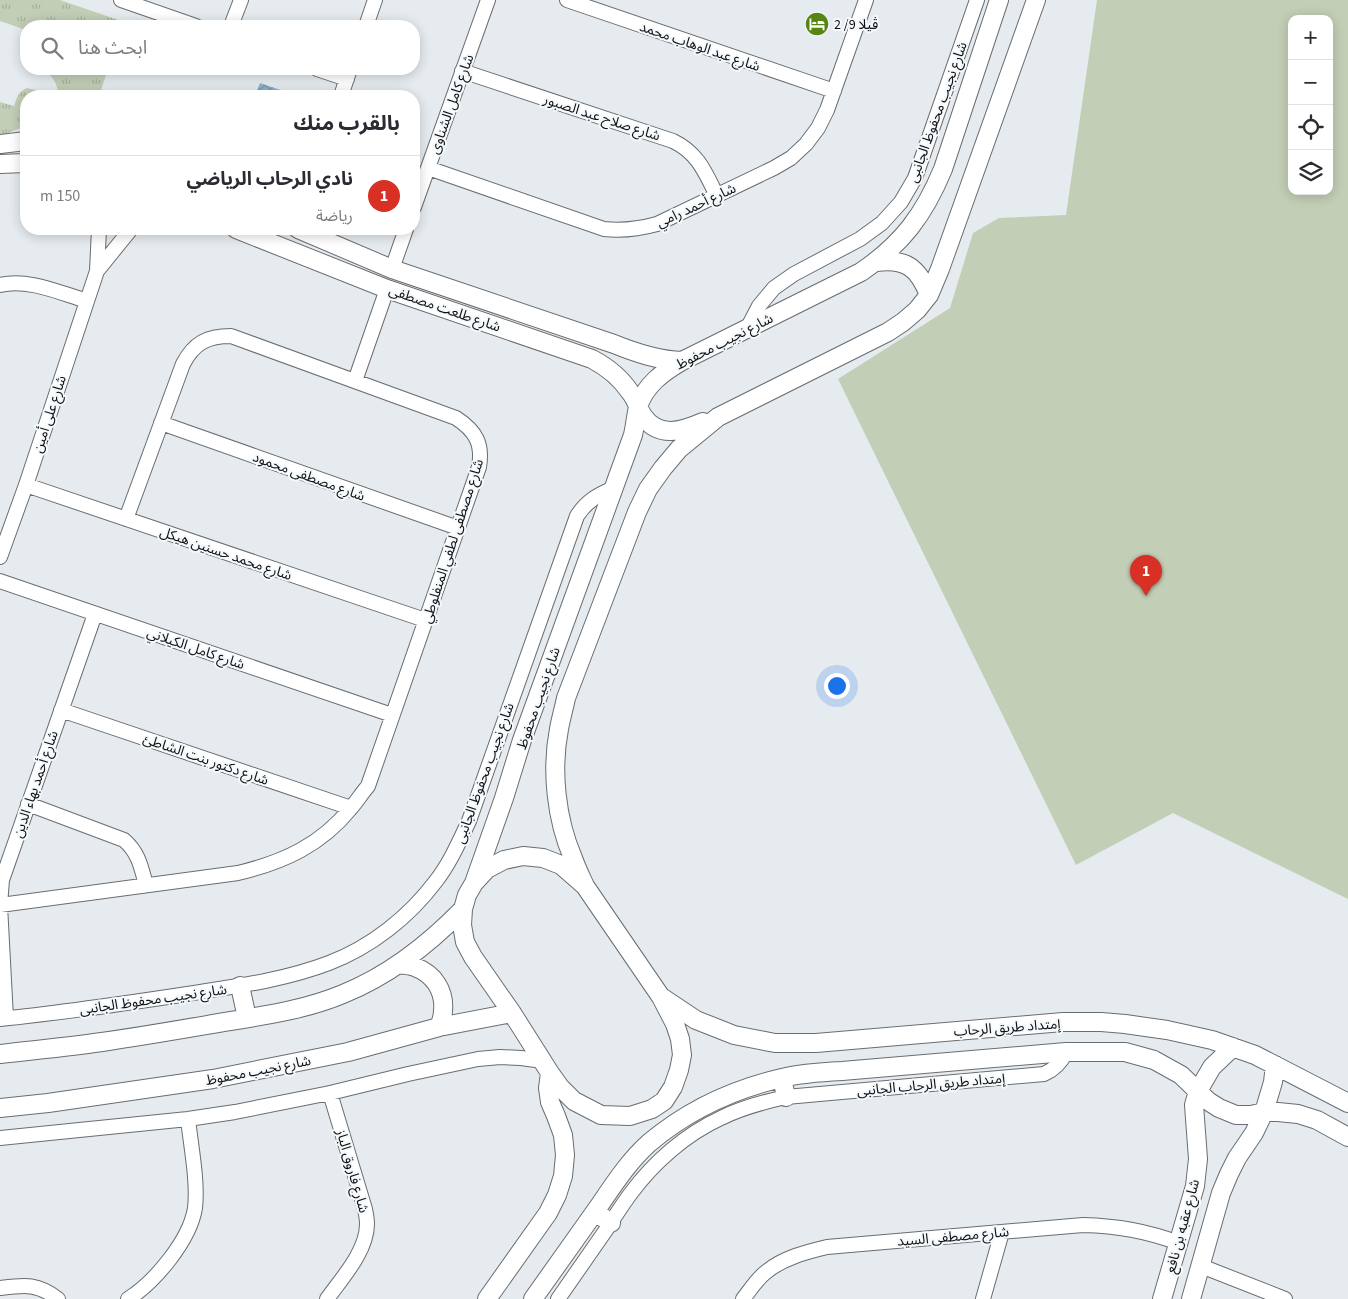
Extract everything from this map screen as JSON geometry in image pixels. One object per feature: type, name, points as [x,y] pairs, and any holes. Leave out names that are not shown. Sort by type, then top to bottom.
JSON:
[{"type":"street","points":[[121,0],[179,20]]},
{"type":"street","points":[[233,20],[241,0]]},
{"type":"street","points":[[368,20],[375,0]]},
{"type":"street","name":"شارع كامل الشناوى","points":[[420,190],[488,0]]},
{"type":"street","name":"شارع عبد الوهاب محمد","points":[[567,0],[834,91]]},
{"type":"street","name":"شارع أحمد رامي","points":[[428,168],[604,229],[631,229],[657,224],[774,168],[791,158],[806,144],[818,128],[827,110],[866,0]]},
{"type":"street","name":"شارع نجيب محفوظ الجانبى","points":[[748,328],[759,306],[774,288],[794,274],[860,239],[882,223],[900,202],[915,178],[977,0]]},
{"type":"street","name":"شارع نجيب محفوظ","points":[[463,909],[502,805],[522,740],[632,435],[638,406],[645,392],[655,380],[682,361],[845,281],[876,262],[909,230],[934,191],[943,169],[999,0]]},
{"type":"street","name":"شارع نجيب محفوظ","points":[[586,886],[572,857],[557,794],[556,762],[559,730],[566,698],[637,512],[648,489],[679,449],[718,417],[888,332],[917,310],[928,295],[940,269],[1036,0]]},
{"type":"street","name":"شارع صلاح عبد الصبور","points":[[462,71],[673,141],[688,150],[700,162],[717,196]]},
{"type":"street","points":[[343,90],[349,75]]},
{"type":"street","points":[[0,144],[20,142]]},
{"type":"street","points":[[0,164],[20,163]]},
{"type":"street","name":"شارع على أمين","points":[[0,557],[97,271],[99,235]]},
{"type":"street","name":"شارع على أمين","points":[[97,271],[126,235]]},
{"type":"street","name":"شارع طلعت مصطفى","points":[[251,235],[387,288],[592,359],[609,369],[623,383],[632,393],[649,423],[658,428],[677,432],[718,417]]},
{"type":"street","name":"شارع طلعت مصطفى","points":[[312,235],[392,269],[641,354],[658,359],[682,361]]},
{"type":"street","points":[[392,269],[404,235]]},
{"type":"street","points":[[876,262],[890,260],[903,263],[915,270],[924,282],[928,295]]},
{"type":"street","points":[[0,285],[14,282],[26,283],[87,301]]},
{"type":"street","points":[[355,381],[387,288]]},
{"type":"street","name":"شارع مصطفى لطفي المنفلوطي","points":[[0,906],[238,873],[264,867],[289,857],[333,827],[352,808],[368,786],[479,467],[481,455],[479,444],[474,433],[466,424],[456,418],[231,336],[219,336],[207,339],[188,354],[126,518]]},
{"type":"street","name":"شارع مصطفى محمود","points":[[161,423],[458,528]]},
{"type":"street","name":"شارع محمد حسنين هيكل","points":[[26,484],[426,620]]},
{"type":"street","name":"شارع نجيب محفوظ الجانبى","points":[[3,1018],[97,1008],[240,986],[307,971],[353,952],[376,939],[396,923],[419,901],[456,850],[469,821],[576,516],[583,506],[592,499],[612,489]]},
{"type":"street","name":"شارع كامل الكيلاني","points":[[0,581],[392,715]]},
{"type":"street","name":"شارع أحمد بهاء الدين","points":[[3,1018],[0,906],[2,880],[95,614]]},
{"type":"street","name":"شارع دكتور بنت الشاطئ","points":[[61,710],[352,808]]},
{"type":"street","points":[[28,804],[124,840],[135,851],[146,885]]},
{"type":"street","points":[[463,909],[462,926],[465,942],[473,957],[560,1087],[574,1101],[601,1115],[630,1116],[652,1109],[664,1101],[673,1087],[682,1055],[680,1039],[675,1024],[661,997],[586,886],[561,865],[543,858],[523,856],[504,860],[487,869],[474,883]]},
{"type":"street","points":[[0,1054],[101,1042],[247,1018],[316,1004],[372,980],[399,964],[422,948],[463,909]]},
{"type":"street","points":[[399,964],[414,966],[420,969],[427,973],[437,984],[443,998],[444,1012],[439,1027]]},
{"type":"street","points":[[240,986],[247,1018]]},
{"type":"street","name":"إمتداد طريق الرحاب","points":[[661,997],[696,1020],[734,1035],[775,1043],[816,1043],[1035,1024],[1101,1022],[1167,1030],[1190,1034],[1233,1047],[1275,1065],[1348,1102]]},
{"type":"street","name":"شارع نجيب محفوظ","points":[[0,1108],[48,1103],[213,1079],[348,1052],[439,1027],[512,1013]]},
{"type":"street","name":"شارع عقبه بن نافع","points":[[1162,1299],[1195,1186],[1198,1159],[1194,1105],[1198,1091],[1212,1067],[1233,1047]]},
{"type":"street","points":[[533,1299],[620,1177],[638,1154],[649,1144],[707,1105],[735,1092],[782,1078],[811,1073],[842,1072],[1066,1052],[1125,1052],[1154,1060],[1181,1075],[1219,1108],[1236,1115],[1251,1116],[1264,1112],[1298,1114],[1318,1120],[1348,1137]]},
{"type":"street","name":"إمتداد طريق الرحاب الجانبى","points":[[558,1299],[631,1193],[646,1175],[680,1143],[720,1118],[761,1103],[786,1097],[1044,1074],[1058,1066],[1066,1052]]},
{"type":"street","points":[[0,1138],[188,1119],[261,1107],[478,1059],[514,1058],[546,1067]]},
{"type":"street","name":"شارع عقبه بن نافع","points":[[1191,1299],[1221,1193],[1228,1174],[1254,1133],[1264,1112],[1271,1089],[1275,1065]]},
{"type":"street","points":[[487,1299],[548,1213],[557,1195],[563,1176],[565,1155],[563,1135],[550,1102],[546,1067]]},
{"type":"street","points":[[782,1078],[786,1097]]},
{"type":"street","name":"شارع فاروق الباز","points":[[327,1299],[360,1252],[367,1224],[365,1209],[330,1093]]},
{"type":"street","points":[[664,1101],[678,1123]]},
{"type":"street","points":[[128,1299],[140,1291],[157,1274],[178,1247],[188,1229],[194,1209],[196,1189],[188,1119]]},
{"type":"street","points":[[1195,1186],[1221,1193]]},
{"type":"street","points":[[595,1212],[611,1223]]},
{"type":"street","name":"شارع مصطفى السيد","points":[[743,1299],[766,1272],[785,1260],[805,1252],[826,1247],[1083,1225],[1132,1229],[1156,1234],[1179,1242]]},
{"type":"street","points":[[983,1299],[1002,1232]]},
{"type":"street","points":[[1201,1266],[1285,1299]]},
{"type":"street","points":[[0,1288],[25,1285],[44,1290],[58,1299]]},
{"type":"green space","points":[[0,0],[60,0],[118,20],[20,20],[20,28],[0,21]]},
{"type":"green space","points":[[1097,0],[1348,0],[1348,899],[1173,813],[1076,865],[838,379],[950,308],[973,233],[999,218],[1066,215]]},
{"type":"green space","points":[[50,75],[106,75],[101,90],[57,90]]},
{"type":"green space","points":[[20,93],[20,128],[0,136],[0,102],[14,106]]},
{"type":"building","points":[[260,83],[280,90],[257,90]]},
{"type":"place","name":"ڤيلا 9/ 2","points":[[817,24]]},
{"type":"place","name":"نادي الرحاب الرياضي","points":[[1146,596]]}]
